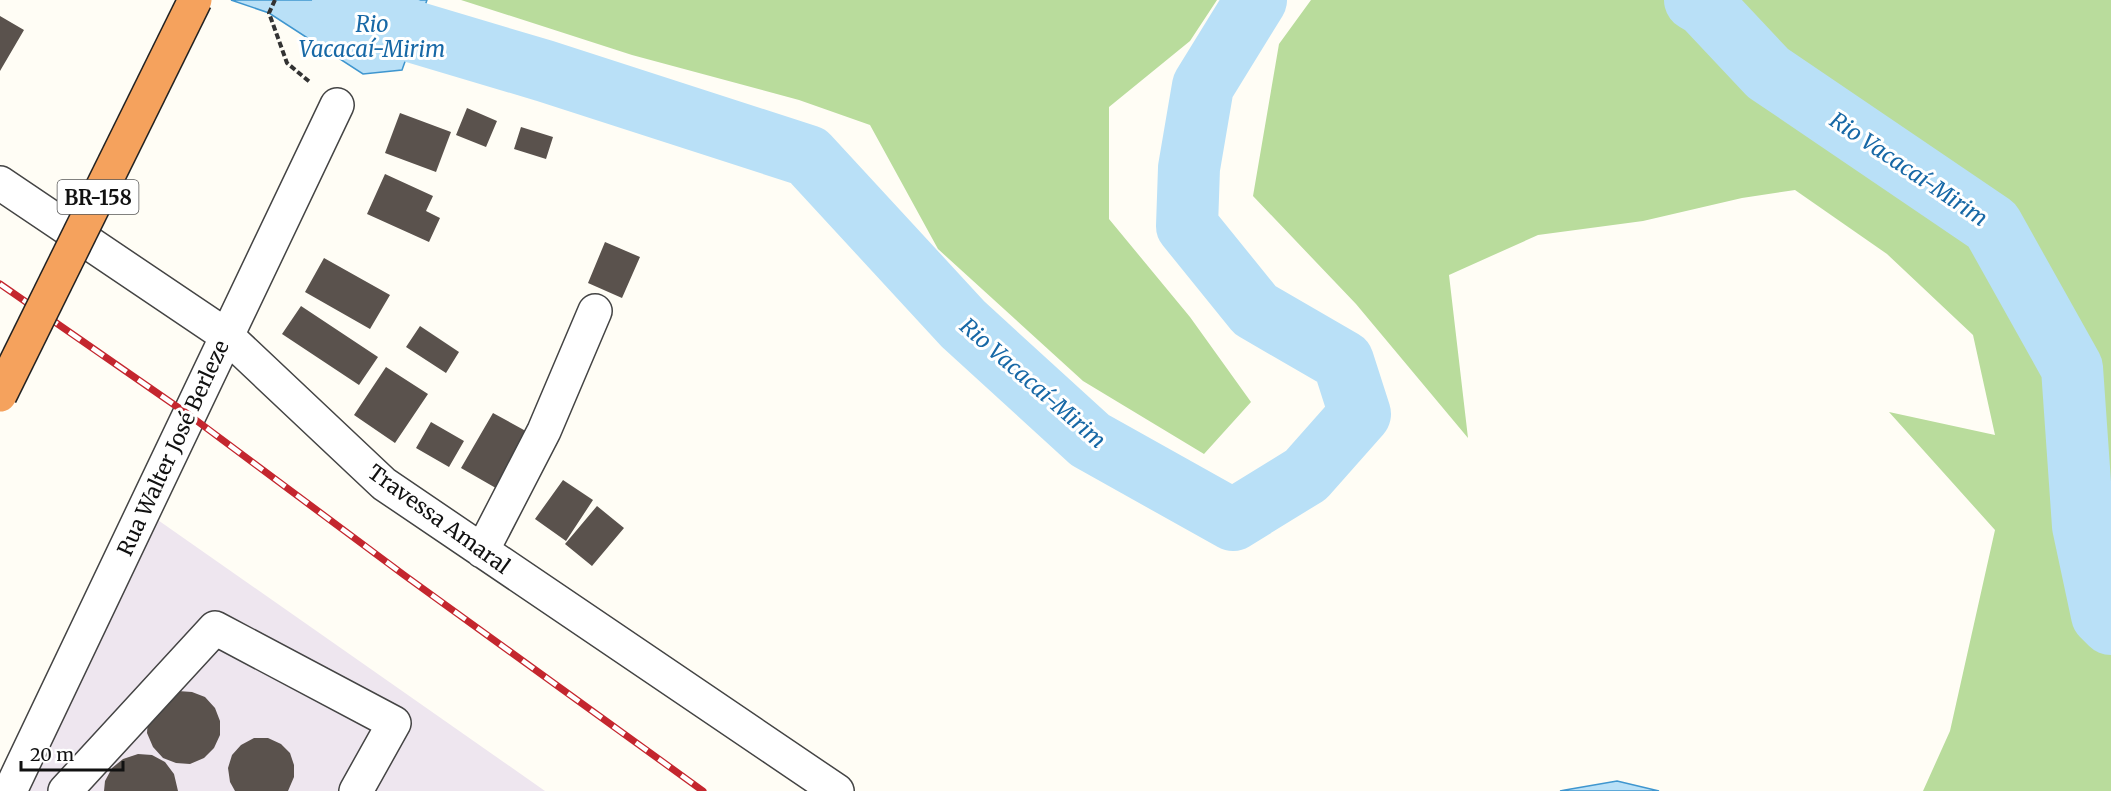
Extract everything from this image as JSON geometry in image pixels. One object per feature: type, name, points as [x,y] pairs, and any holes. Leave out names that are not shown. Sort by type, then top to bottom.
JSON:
[{"type":"highway","name":"BR-158","points":[[0,395],[195,0]]},
{"type":"street","name":"Rua Walter José Berleze","points":[[10,791],[337,105]]},
{"type":"street","name":"Travessa Amaral","points":[[2,193],[227,336],[384,484],[837,791]]},
{"type":"street","points":[[482,551],[544,431],[595,311]]},
{"type":"street","points":[[65,791],[215,628],[394,723],[356,791]]},
{"type":"path","points":[[275,0],[269,13],[287,63],[337,105]]},
{"type":"shaded area","points":[[155,518],[545,791],[24,791]]},
{"type":"green space","points":[[461,0],[1217,0],[1190,41],[1109,107],[1109,219],[1190,317],[1251,402],[1204,454],[1083,381],[938,249],[870,125],[799,100],[632,55]]},
{"type":"green space","points":[[1311,0],[2111,0],[2111,791],[1923,791],[1950,731],[1995,530],[1889,412],[1995,435],[1973,335],[1887,254],[1795,190],[1742,198],[1643,221],[1538,235],[1449,275],[1468,438],[1356,304],[1253,196],[1279,44]]},
{"type":"water","name":"Rio Vacacaí-Mirim","points":[[231,0],[427,0],[402,70],[363,74],[269,13]]},
{"type":"water","points":[[1617,781],[1659,791],[1560,791],[1565,790]]},
{"type":"building","points":[[0,16],[24,30],[0,71]]},
{"type":"building","points":[[467,108],[497,121],[486,147],[456,135]]},
{"type":"building","points":[[400,113],[451,132],[436,172],[385,153]]},
{"type":"building","points":[[521,127],[553,137],[546,159],[514,149]]},
{"type":"building","points":[[385,174],[433,196],[426,211],[440,218],[429,242],[367,214]]},
{"type":"building","points":[[605,242],[640,257],[622,298],[588,283]]},
{"type":"building","points":[[324,258],[390,295],[370,329],[305,292]]},
{"type":"building","points":[[301,306],[378,357],[359,385],[282,334]]},
{"type":"building","points":[[420,326],[459,352],[446,373],[406,347]]},
{"type":"building","points":[[386,367],[428,394],[395,443],[354,415]]},
{"type":"building","points":[[493,413],[533,435],[501,491],[461,468]]},
{"type":"building","points":[[431,422],[464,441],[449,467],[416,448]]},
{"type":"building","points":[[563,480],[593,500],[566,541],[535,519]]},
{"type":"building","points":[[597,506],[624,528],[592,566],[565,544]]},
{"type":"building","points":[[178,691],[192,692],[205,697],[215,708],[220,721],[220,735],[214,748],[204,758],[190,764],[176,763],[163,758],[153,747],[147,733],[148,718]]},
{"type":"building","points":[[254,738],[268,738],[281,744],[290,753],[294,765],[294,777],[288,791],[235,791],[230,782],[228,768],[232,755],[241,745]]},
{"type":"building","points":[[138,754],[152,755],[165,762],[174,774],[178,791],[104,791],[105,781],[112,768],[123,759]]},
{"type":"waterway","name":"Rio Vacacaí-Mirim","points":[[343,0],[414,32],[545,71],[808,156],[963,324],[1090,440],[1233,520],[1306,475],[1360,414],[1343,361],[1255,310],[1187,226],[1189,168],[1203,86],[1256,0]]},
{"type":"waterway","name":"Rio Vacacaí-Mirim","points":[[1695,0],[1705,6],[1768,73],[1992,225],[2072,368],[2083,526],[2102,615],[2111,624]]},
{"type":"railway","points":[[0,284],[189,415],[404,575],[703,791]]}]
